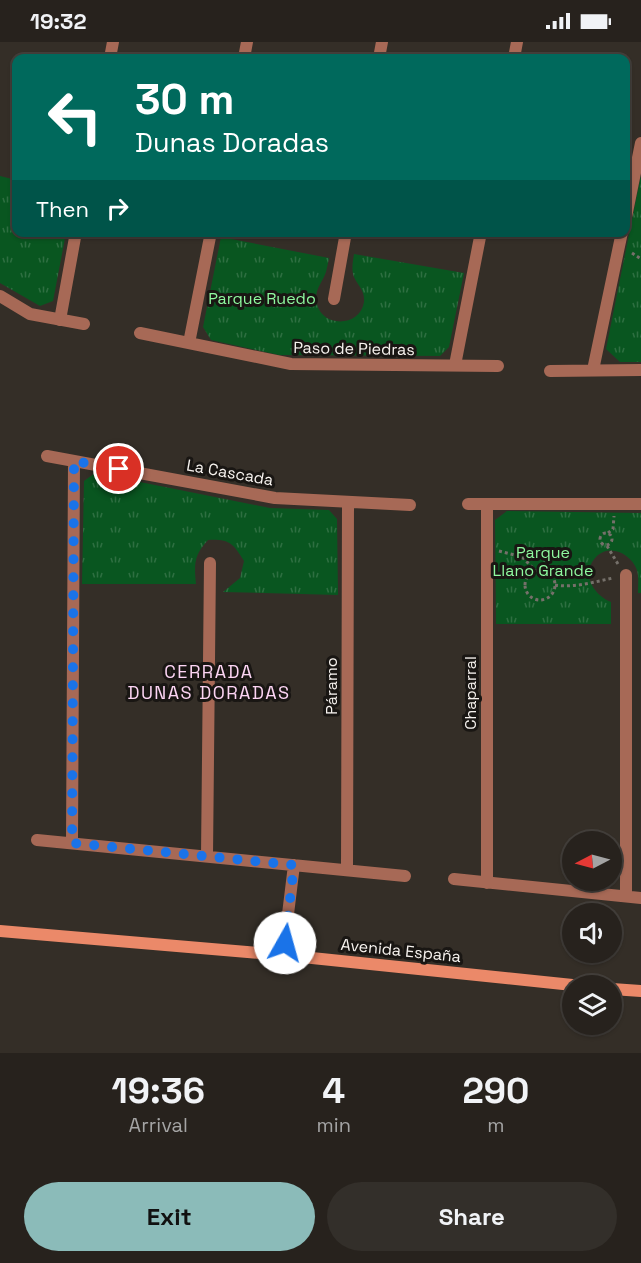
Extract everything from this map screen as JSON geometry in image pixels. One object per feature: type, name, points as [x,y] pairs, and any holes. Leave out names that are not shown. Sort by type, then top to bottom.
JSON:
[{"type":"main road","name":"Avenida España","points":[[0,932],[284,955],[562,984]]},
{"type":"main road","points":[[622,989],[641,992]]},
{"type":"street","points":[[630,197],[641,143]]},
{"type":"street","points":[[60,320],[75,237]]},
{"type":"street","points":[[189,343],[210,237]]},
{"type":"street","points":[[334,299],[345,237]]},
{"type":"street","points":[[455,365],[480,237]]},
{"type":"street","points":[[594,370],[621,237]]},
{"type":"street","points":[[0,296],[30,314],[84,324]]},
{"type":"street","name":"Paso de Piedras","points":[[140,333],[291,364],[498,366]]},
{"type":"street","points":[[550,371],[641,370]]},
{"type":"street","name":"La Cascada","points":[[47,456],[275,498],[410,505]]},
{"type":"street","points":[[72,843],[74,461]]},
{"type":"street","name":"Páramo","points":[[347,870],[348,502]]},
{"type":"street","points":[[468,504],[641,504]]},
{"type":"street","name":"Chaparral","points":[[487,504],[487,883]]},
{"type":"street","points":[[207,856],[210,563]]},
{"type":"street","points":[[626,575],[626,896]]},
{"type":"street","points":[[37,840],[405,876]]},
{"type":"street","points":[[284,955],[294,865]]},
{"type":"street","points":[[454,879],[641,898]]},
{"type":"path","points":[[630,252],[641,259]]},
{"type":"path","points":[[555,585],[584,584],[626,575],[607,546],[600,541],[603,533],[612,535],[611,544],[607,546]]},
{"type":"path","points":[[487,549],[512,552],[522,556],[535,570]]},
{"type":"path","points":[[535,570],[546,571],[551,575],[555,585],[554,591],[546,600],[539,601],[528,596],[524,584],[530,573],[535,570]]},
{"type":"green space","points":[[641,175],[641,362],[620,362],[606,349]]},
{"type":"green space","points":[[0,176],[12,179],[12,237],[65,237],[53,301],[40,306],[0,283]]},
{"type":"green space","name":"Parque Ruedo","points":[[221,237],[329,258],[316,298],[318,308],[331,320],[347,321],[361,311],[364,298],[353,274],[354,254],[464,273],[449,347],[440,356],[279,355],[211,340],[203,327]]},
{"type":"green space","points":[[95,473],[270,508],[329,510],[337,519],[338,595],[223,592],[240,578],[244,561],[230,543],[215,540],[208,540],[198,555],[195,565],[196,584],[82,584],[84,481]]},
{"type":"green space","name":"Parque Llano Grande","points":[[507,511],[641,513],[641,593],[638,593],[638,573],[630,559],[620,552],[607,551],[596,557],[591,564],[589,577],[599,594],[611,602],[611,624],[496,624],[495,520]]},
{"type":"district","name":"CERRADA DUNAS DORADAS","points":[[209,682]]},
{"type":"route","points":[[119,469],[74,461],[72,843],[294,865],[285,943]]}]
